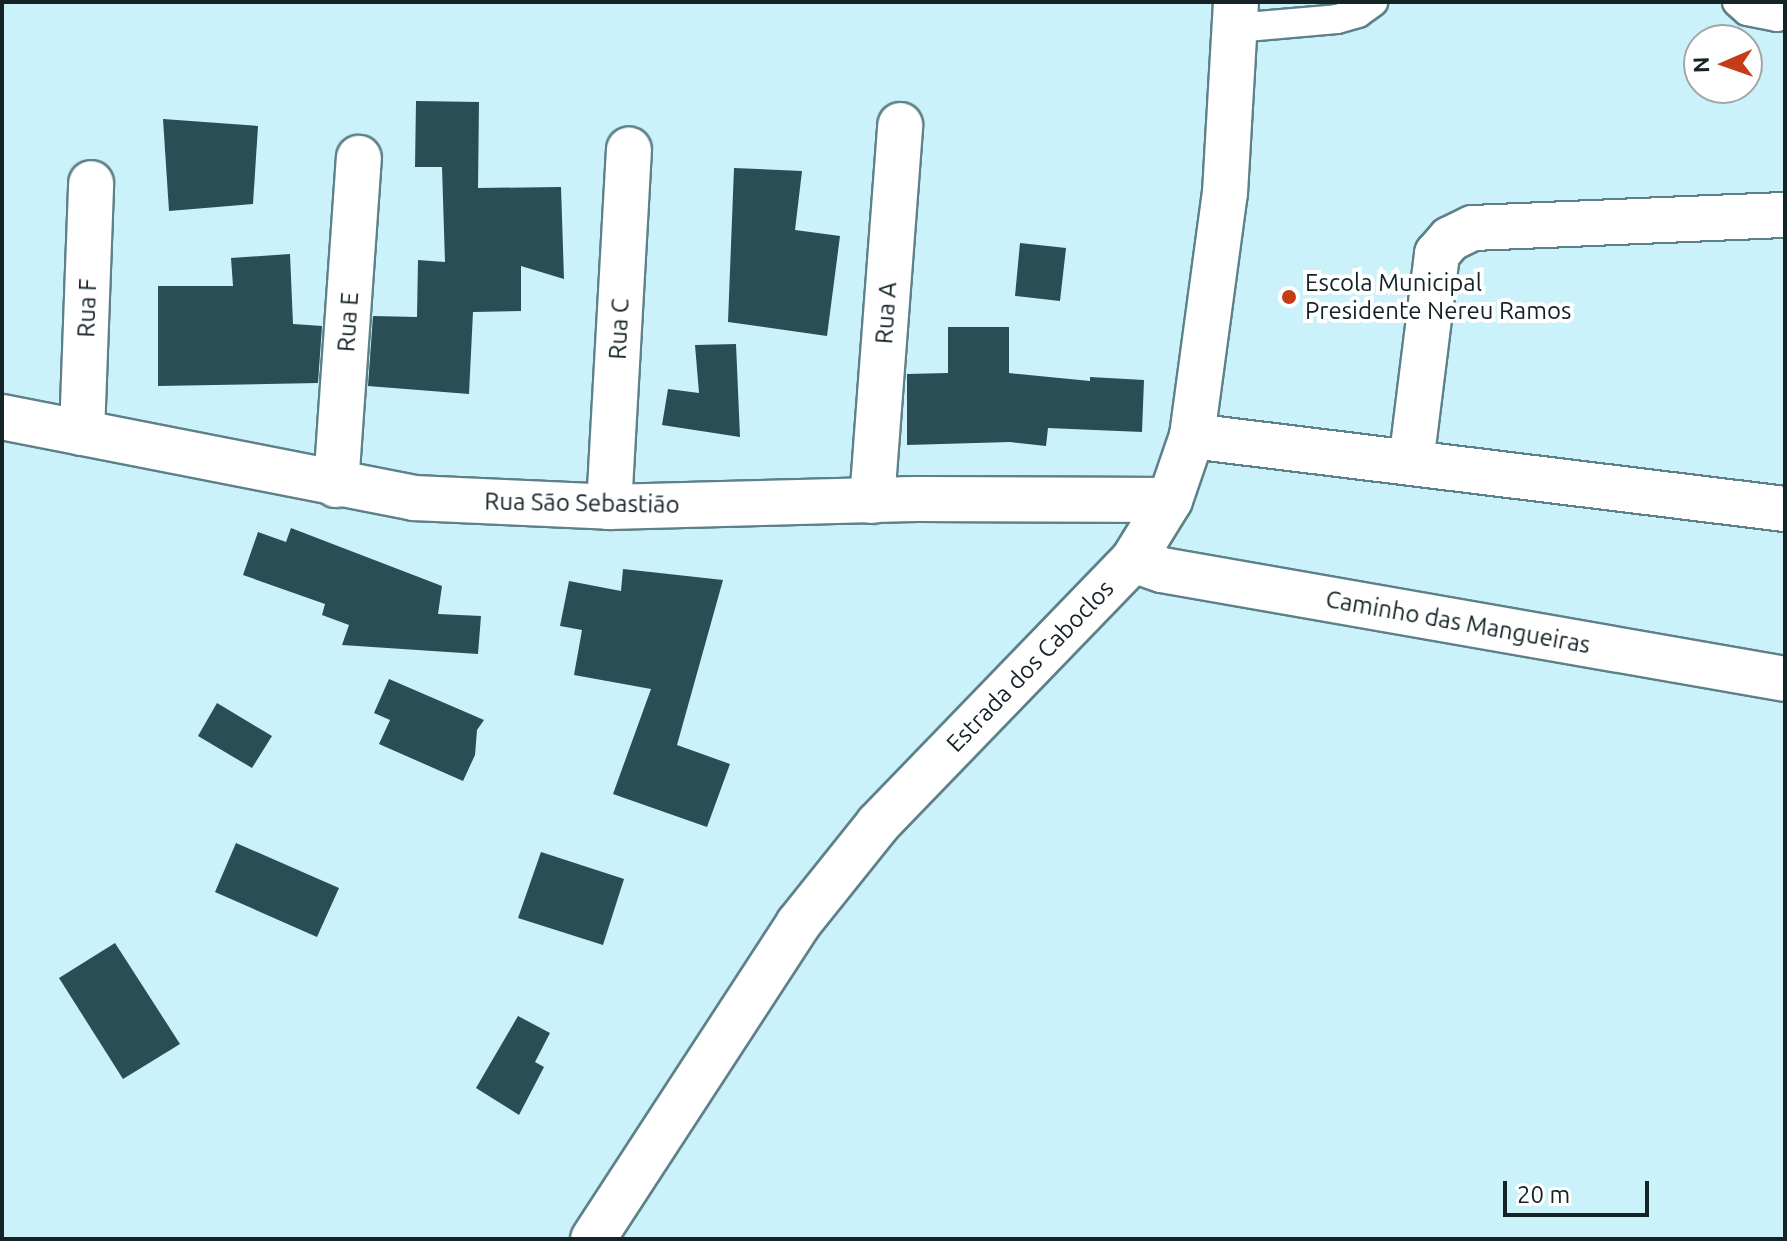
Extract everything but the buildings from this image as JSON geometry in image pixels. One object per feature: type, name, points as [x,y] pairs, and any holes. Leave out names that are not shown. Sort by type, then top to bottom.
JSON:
[{"type":"street","name":"Estrada dos Caboclos","points":[[593,1239],[807,913],[878,824],[1133,560],[1170,500],[1192,436],[1225,193],[1235,15]]},
{"type":"street","name":"Rua A","points":[[872,501],[900,125]]},
{"type":"street","name":"Rua C","points":[[609,507],[629,150]]},
{"type":"street","name":"Rua E","points":[[336,485],[359,158]]},
{"type":"street","name":"Rua F","points":[[82,433],[91,183]]},
{"type":"street","points":[[1411,463],[1437,254],[1450,239],[1473,228],[1785,215]]},
{"type":"street","name":"Rua São Sebastião","points":[[2,417],[414,498],[609,507],[872,501],[1170,500]]},
{"type":"street","points":[[1192,436],[1785,509]]},
{"type":"street","name":"Caminho das Mangueiras","points":[[1133,560],[1162,570],[1785,679]]},
{"type":"lane","points":[[1235,15],[1337,19],[1358,13],[1373,2]]},
{"type":"lane","points":[[1737,2],[1747,11],[1777,17],[1785,15]]},
{"type":"place","name":"Escola Municipal Presidente Nereu Ramos","points":[[1289,297]]}]
